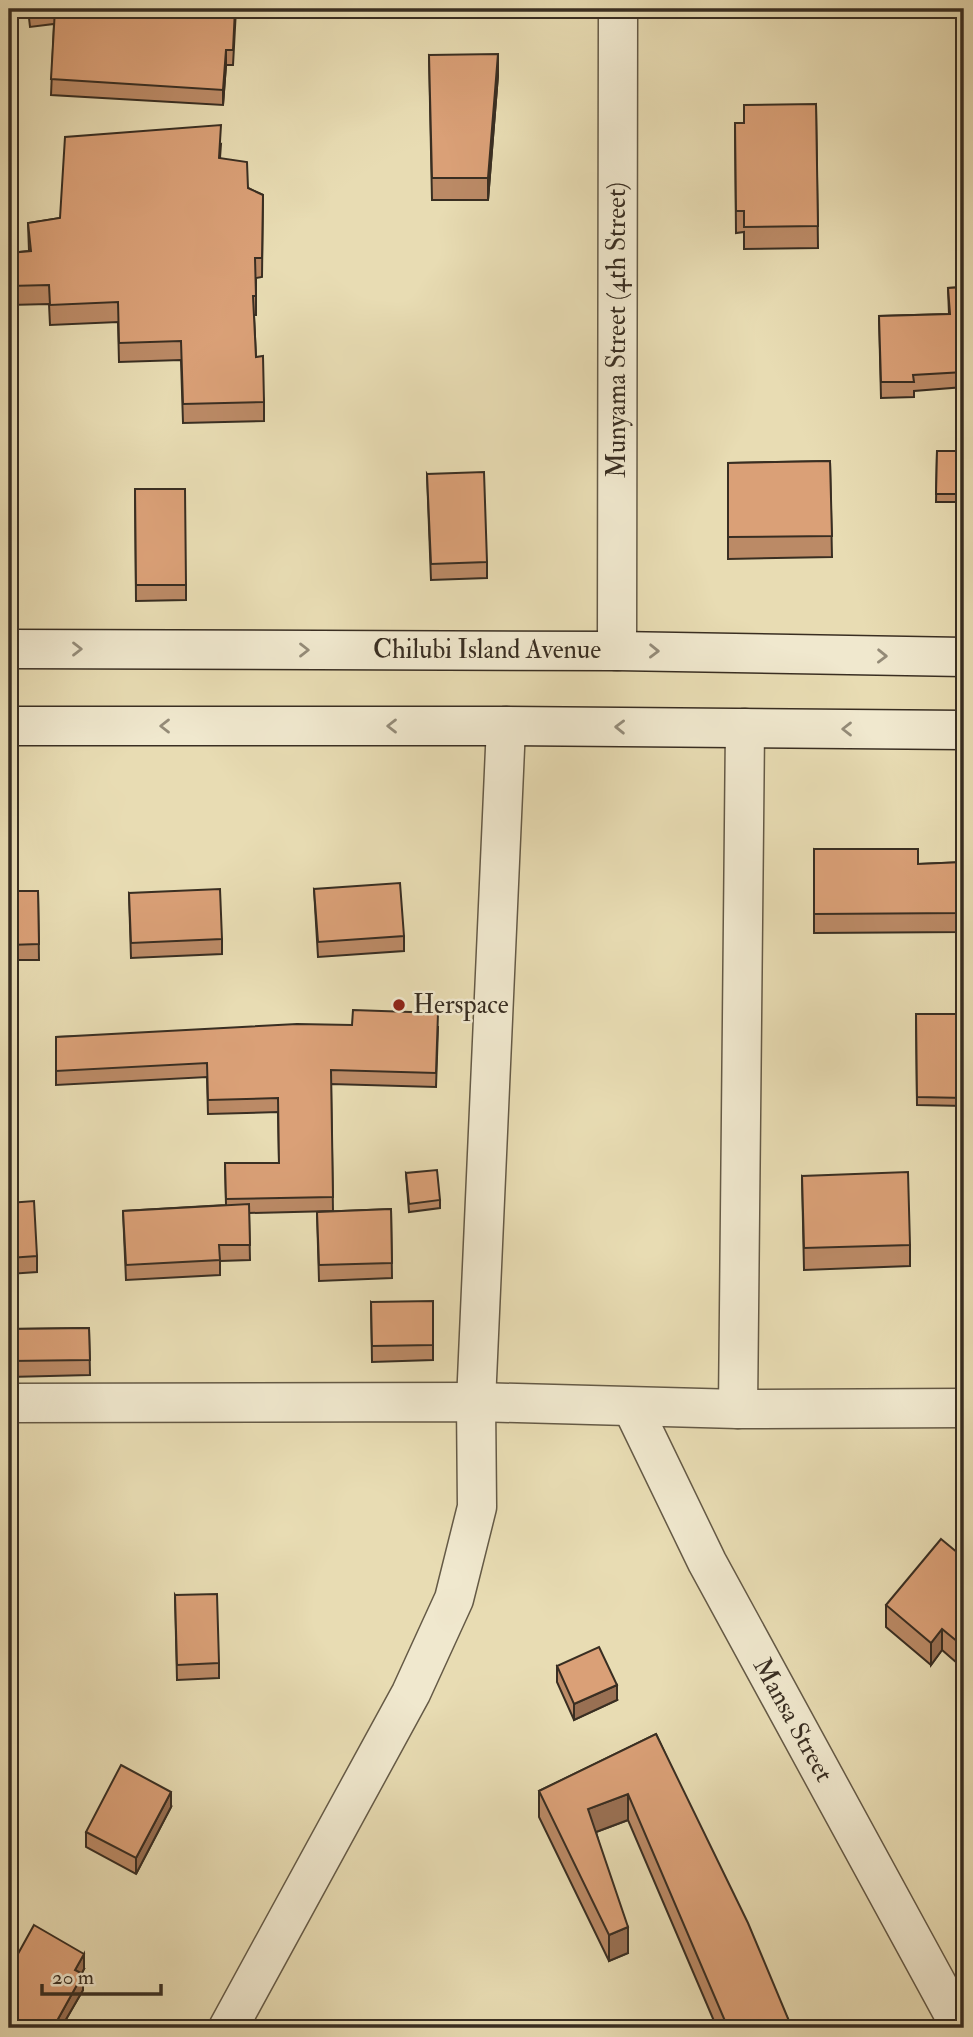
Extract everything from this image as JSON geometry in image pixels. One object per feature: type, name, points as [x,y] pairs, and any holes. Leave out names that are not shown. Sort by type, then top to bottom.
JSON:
[{"type":"street","name":"Munyama Street (4th Street)","points":[[617,651],[618,9]]},
{"type":"street","name":"Chilubi Island Avenue","points":[[9,649],[617,651],[964,657]]},
{"type":"street","points":[[9,726],[964,730]]},
{"type":"street","points":[[228,2028],[411,1693],[454,1599],[477,1507],[476,1402],[506,726]]},
{"type":"street","points":[[738,1409],[745,729]]},
{"type":"street","points":[[9,1403],[476,1402],[738,1409],[964,1408]]},
{"type":"street","name":"Mansa Street","points":[[632,1407],[707,1562],[961,2028]]},
{"type":"building","points":[[55,9],[235,9],[233,50],[226,50],[223,90],[51,79]]},
{"type":"building","points":[[498,54],[488,178],[432,178],[429,55]]},
{"type":"building","points":[[816,104],[818,226],[744,227],[744,211],[736,211],[735,123],[744,123],[744,105]]},
{"type":"building","points":[[221,125],[219,158],[247,162],[248,188],[263,195],[262,258],[255,258],[256,296],[253,296],[256,357],[263,356],[264,402],[183,404],[181,341],[119,343],[118,302],[50,305],[49,285],[9,286],[9,253],[31,251],[28,223],[60,218],[65,137]]},
{"type":"building","points":[[964,287],[964,372],[913,375],[914,382],[881,382],[879,316],[950,314],[948,288]]},
{"type":"building","points":[[937,451],[964,451],[964,494],[936,494]]},
{"type":"building","points":[[830,461],[832,536],[728,537],[728,463]]},
{"type":"building","points":[[484,472],[487,562],[431,564],[427,474]]},
{"type":"building","points":[[135,489],[185,489],[186,585],[136,585]]},
{"type":"building","points":[[814,849],[918,849],[918,864],[964,862],[964,913],[814,914]]},
{"type":"building","points":[[400,883],[404,936],[318,942],[314,889]]},
{"type":"building","points":[[220,889],[222,939],[131,943],[129,893]]},
{"type":"building","points":[[9,891],[38,891],[39,944],[9,945]]},
{"type":"building","points":[[353,1010],[438,1013],[436,1073],[331,1070],[333,1197],[226,1199],[225,1163],[279,1163],[278,1098],[208,1100],[207,1063],[56,1071],[56,1037],[297,1024],[352,1025]]},
{"type":"building","points":[[916,1014],[964,1014],[964,1098],[917,1097]]},
{"type":"building","points":[[437,1170],[440,1200],[409,1204],[406,1173]]},
{"type":"building","points":[[908,1172],[910,1245],[804,1248],[802,1176]]},
{"type":"building","points":[[34,1201],[37,1256],[9,1258],[9,1203]]},
{"type":"building","points":[[249,1204],[250,1245],[219,1245],[220,1260],[126,1265],[123,1211]]},
{"type":"building","points":[[391,1209],[392,1263],[319,1265],[317,1212]]},
{"type":"building","points":[[433,1301],[433,1345],[372,1346],[371,1302]]},
{"type":"building","points":[[89,1328],[90,1360],[9,1361],[9,1329]]},
{"type":"building","points":[[941,1539],[964,1558],[964,1647],[942,1629],[931,1643],[886,1605]]},
{"type":"building","points":[[217,1594],[219,1663],[177,1665],[175,1595]]},
{"type":"building","points":[[599,1647],[617,1685],[574,1704],[557,1666]]},
{"type":"building","points":[[656,1734],[748,1923],[792,2028],[728,2028],[628,1794],[588,1809],[628,1927],[609,1935],[539,1791]]},
{"type":"building","points":[[121,1765],[171,1792],[136,1858],[86,1832]]},
{"type":"building","points":[[34,1925],[84,1954],[75,1970],[83,1974],[53,2028],[25,2028],[9,2019],[9,1970]]},
{"type":"place","name":"Herspace","points":[[399,1005]]}]
